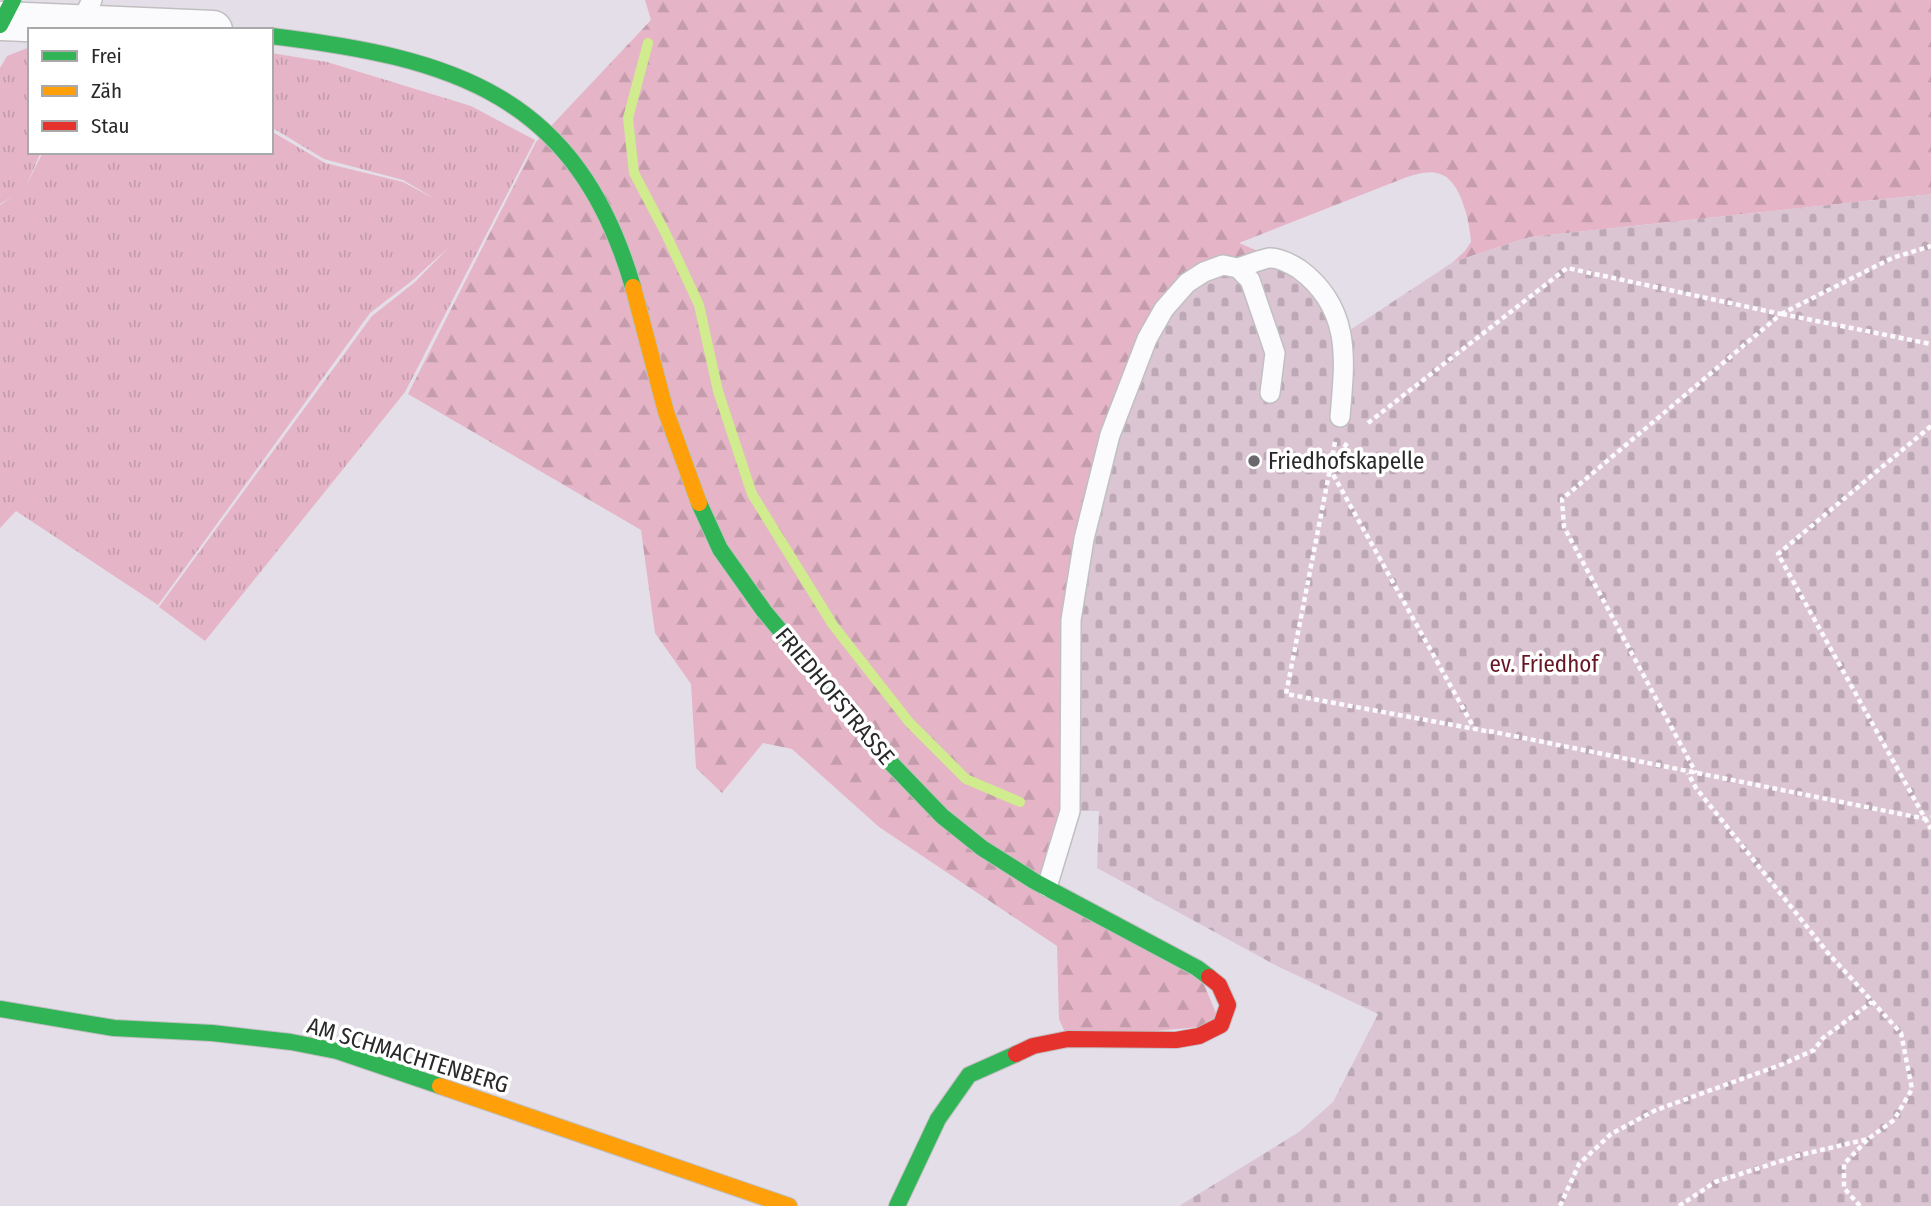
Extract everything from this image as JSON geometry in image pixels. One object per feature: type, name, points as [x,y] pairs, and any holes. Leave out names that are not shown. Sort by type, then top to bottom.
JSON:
[{"type":"street","points":[[5,15],[86,12],[199,28]]},
{"type":"street","name":"FRIEDHOFSTRASSE","points":[[273,36],[327,42],[417,62],[474,81],[508,100],[538,122],[576,162],[605,210],[620,248],[678,455],[720,550],[758,604],[917,793],[980,847],[1047,887],[1196,968],[1219,985],[1228,1005],[1221,1025],[1199,1036],[1176,1040],[1068,1039],[1033,1046],[969,1075],[938,1119],[897,1206]]},
{"type":"street","name":"AM SCHMACHTENBERG","points":[[0,1009],[114,1028],[225,1034],[337,1051],[789,1206]]},
{"type":"lane","points":[[1047,887],[1070,811],[1071,620],[1084,539],[1110,435],[1147,339],[1164,309],[1187,283],[1204,272],[1223,265],[1238,268],[1272,257],[1291,264],[1310,278],[1329,302],[1340,330],[1345,358],[1340,417]]},
{"type":"lane","points":[[1238,268],[1250,280],[1275,353],[1270,393]]},
{"type":"path","points":[[1696,774],[1564,527],[1562,499],[1781,314],[1892,258],[1931,246]]},
{"type":"path","points":[[1364,426],[1567,268],[1931,344]]},
{"type":"path","points":[[1340,417],[1286,694],[1928,818]]},
{"type":"path","points":[[1931,426],[1778,554],[1928,818],[1931,829]]},
{"type":"path","points":[[1330,470],[1353,434]]},
{"type":"path","points":[[1330,470],[1474,728],[1491,732]]},
{"type":"path","points":[[1688,772],[1696,788],[1828,953],[1901,1033],[1912,1090],[1894,1120],[1868,1139],[1844,1164],[1844,1188],[1860,1206]]},
{"type":"path","points":[[1560,1206],[1579,1164],[1611,1134],[1656,1110],[1783,1065],[1814,1050],[1823,1038],[1872,1002]]},
{"type":"path","points":[[1679,1206],[1715,1182],[1800,1155],[1868,1139]]},
{"type":"green space","points":[[645,0],[1931,0],[1931,194],[1530,237],[1453,262],[1471,242],[1469,224],[1454,184],[1440,174],[1428,172],[1407,177],[1239,243],[1272,257],[1070,811],[1047,886],[1197,968],[1221,1025],[1068,1039],[1059,1019],[1057,946],[879,827],[792,749],[763,743],[722,793],[696,768],[691,684],[655,633],[641,530],[408,394],[536,142],[651,20]]},
{"type":"green space","points":[[28,48],[28,154],[40,154],[26,186],[42,154],[273,154],[273,132],[325,163],[403,182],[435,199],[403,180],[324,159],[273,128],[273,53],[327,62],[471,106],[535,140],[405,392],[205,641],[159,607],[372,316],[415,282],[449,247],[413,280],[370,313],[158,605],[16,511],[0,528],[0,205],[13,196],[0,204],[0,68],[7,56]]},
{"type":"green space","name":"ev. Friedhof","points":[[1931,194],[1931,1206],[1179,1206],[1299,1132],[1333,1102],[1378,1014],[1277,966],[1097,868],[1099,811],[1070,811],[1084,539],[1147,339],[1204,272],[1291,264],[1340,330],[1350,330],[1453,262],[1530,237]]},
{"type":"waterway","points":[[648,43],[628,118],[634,173],[699,305],[718,391],[752,494],[833,625],[909,722],[966,779],[1020,802]]},
{"type":"traffic: fast","points":[[0,25],[13,0]]},
{"type":"traffic: fast","points":[[273,36],[396,57],[451,74],[499,97],[542,129],[578,169],[609,222],[633,287]]},
{"type":"traffic: fast","points":[[699,503],[720,549],[764,611],[889,761],[942,816],[982,848],[1034,881],[1197,968],[1209,977]]},
{"type":"traffic: fast","points":[[0,1009],[114,1028],[212,1033],[291,1042],[337,1051],[440,1086]]},
{"type":"traffic: fast","points":[[897,1206],[938,1119],[969,1075],[1016,1054]]},
{"type":"traffic: slow","points":[[633,287],[666,412],[699,503]]},
{"type":"traffic: slow","points":[[440,1086],[789,1206]]},
{"type":"traffic: jam","points":[[1016,1054],[1033,1046],[1068,1039],[1176,1040],[1199,1036],[1221,1025],[1228,1005],[1219,985],[1209,977]]},
{"type":"place","name":"Friedhofskapelle","points":[[1254,461]]}]
